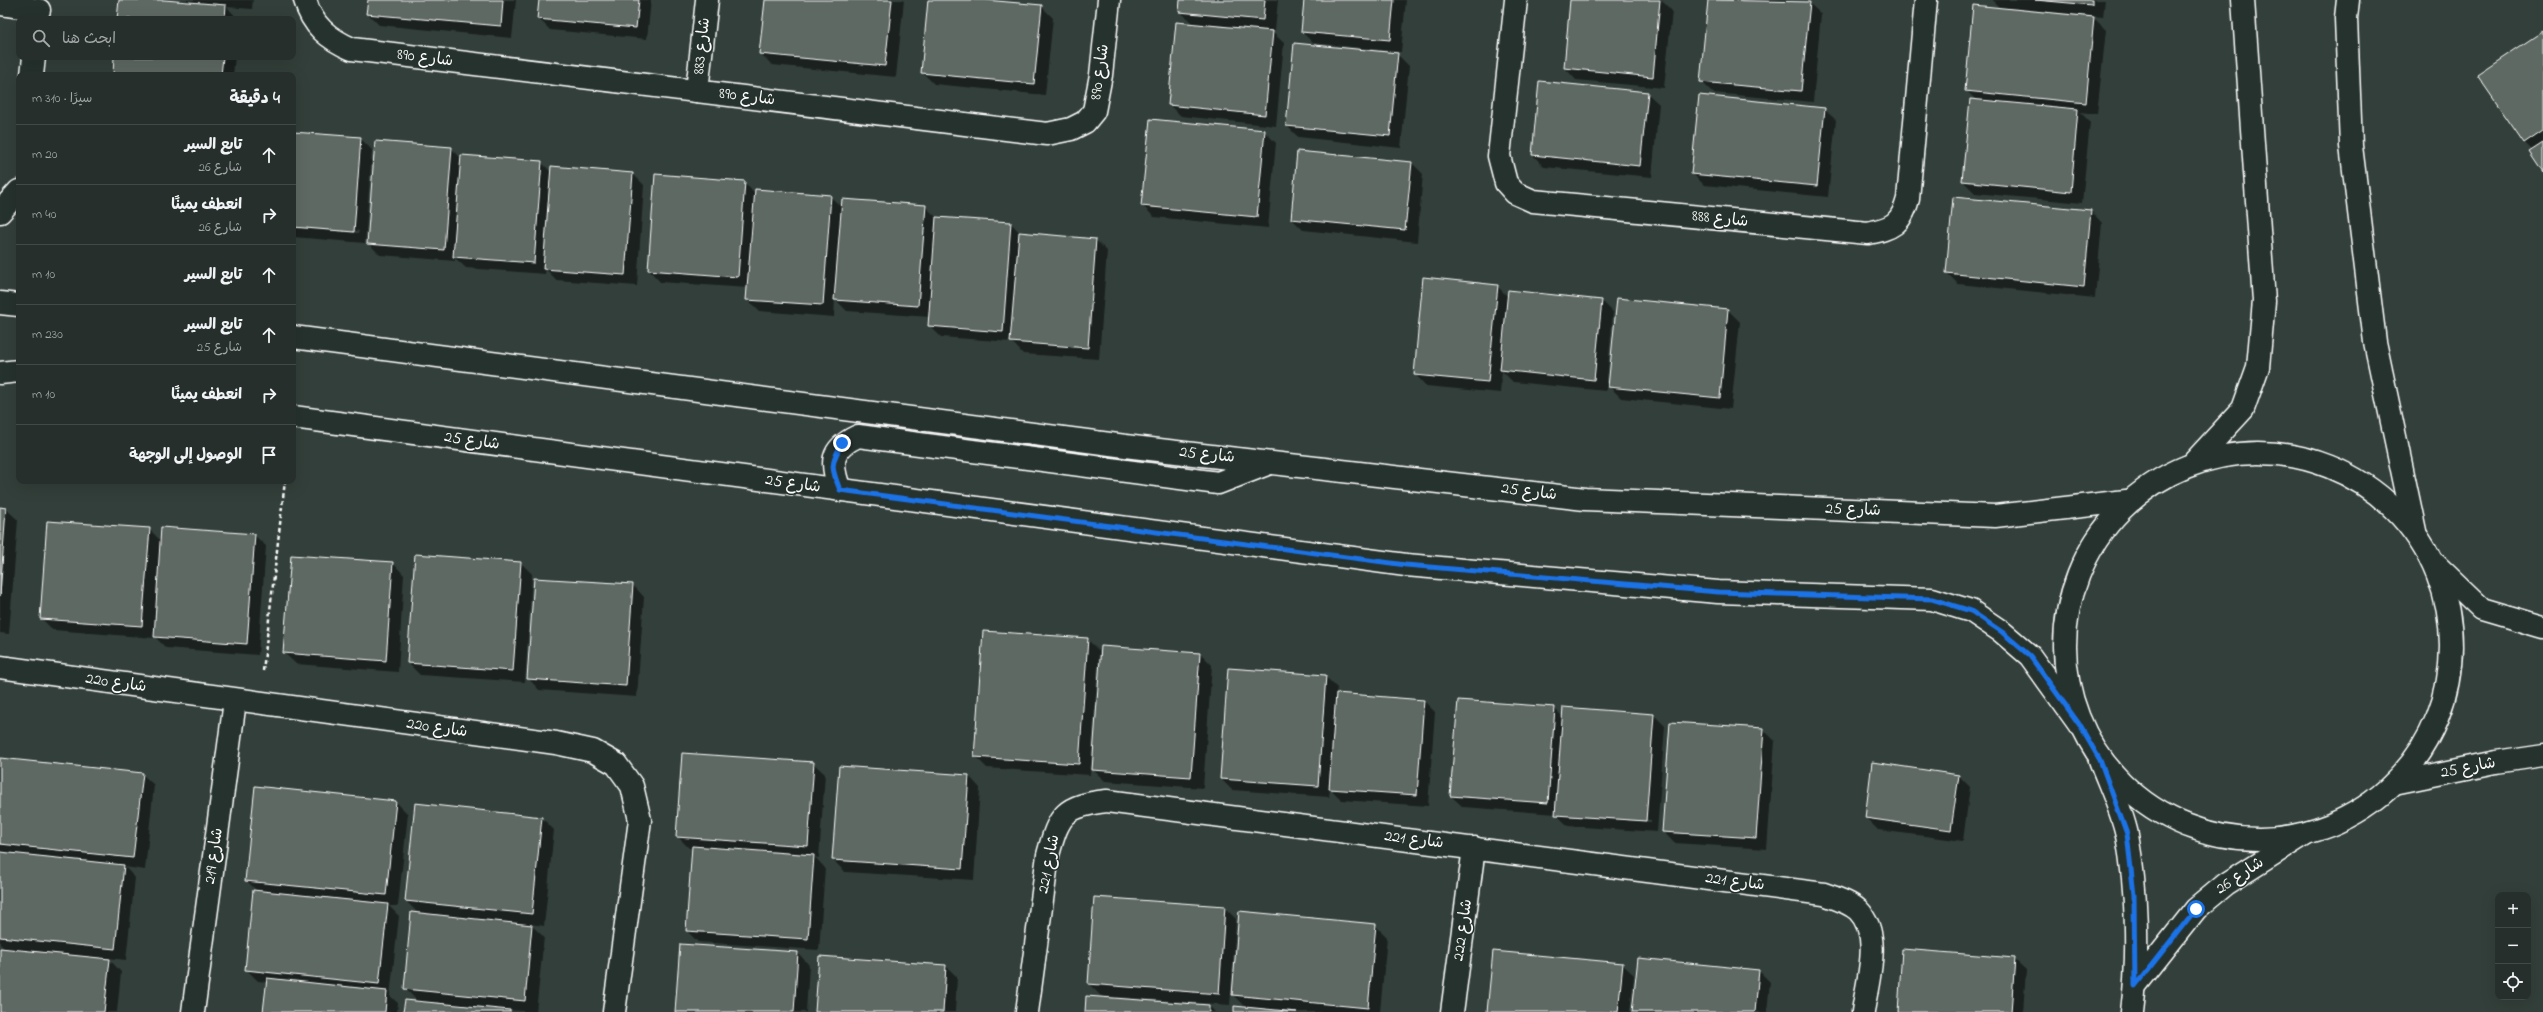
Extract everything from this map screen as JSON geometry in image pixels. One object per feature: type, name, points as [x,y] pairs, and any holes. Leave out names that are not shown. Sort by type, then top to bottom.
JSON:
[{"type":"street","name":"شارع 890","points":[[305,0],[317,26],[333,40],[352,49],[1046,134],[1071,129],[1085,122],[1094,111],[1101,75],[1109,0]]},
{"type":"street","name":"شارع 883","points":[[697,91],[707,0]]},
{"type":"street","name":"شارع 888","points":[[1516,0],[1499,156],[1506,183],[1515,193],[1533,201],[1868,233],[1896,225],[1904,213],[1908,199],[1926,0]]},
{"type":"street","points":[[2132,1012],[2135,986],[2134,895],[2127,834],[2100,760],[2079,724],[2062,645],[2078,566],[2126,501],[2195,460],[2243,409],[2258,367],[2264,301],[2243,0]]},
{"type":"street","points":[[2348,0],[2346,18],[2351,146],[2375,342],[2415,531]]},
{"type":"street","points":[[0,4],[39,10]]},
{"type":"street","points":[[32,72],[34,60]]},
{"type":"street","points":[[0,212],[16,194]]},
{"type":"street","points":[[0,303],[16,305]]},
{"type":"street","name":"شارع 25","points":[[296,337],[1125,446],[1585,499],[1995,516],[2126,501]]},
{"type":"street","points":[[0,373],[16,371]]},
{"type":"street","points":[[0,382],[16,384]]},
{"type":"street","name":"شارع 25","points":[[296,417],[1406,565],[1718,592],[1932,599],[1971,611],[2002,632],[2030,656],[2079,724]]},
{"type":"street","points":[[840,490],[834,473],[833,461],[842,443],[858,436],[1218,483],[1270,462]]},
{"type":"street","points":[[2195,460],[2277,452],[2355,476],[2415,531],[2435,564],[2482,609],[2543,627]]},
{"type":"street","points":[[2100,760],[2141,801],[2193,829],[2250,839],[2308,832],[2355,813],[2394,784],[2430,736],[2449,680],[2451,621],[2435,564]]},
{"type":"street","name":"شارع 220","points":[[0,666],[235,701],[556,743],[593,751],[616,764],[632,786],[640,820],[614,1012]]},
{"type":"street","name":"شارع 219","points":[[193,1012],[235,701]]},
{"type":"street","name":"شارع 25","points":[[2394,784],[2496,762],[2543,756]]},
{"type":"street","name":"شارع 221","points":[[1027,1012],[1048,855],[1054,832],[1066,812],[1083,804],[1107,801],[1824,894],[1844,901],[1858,910],[1869,926],[1872,946],[1863,1012]]},
{"type":"street","name":"شارع 26","points":[[2135,986],[2196,909],[2226,884],[2308,832]]},
{"type":"street","name":"شارع 222","points":[[1452,1012],[1474,848]]},
{"type":"path","points":[[259,704],[285,484]]},
{"type":"building","points":[[119,0],[164,0],[226,5],[225,16],[117,16]]},
{"type":"building","points":[[368,0],[503,0],[501,26],[366,14]]},
{"type":"building","points":[[539,0],[639,0],[636,28],[537,19]]},
{"type":"building","points":[[765,0],[892,0],[885,66],[759,54]]},
{"type":"building","points":[[928,0],[985,0],[1042,5],[1034,84],[921,73]]},
{"type":"building","points":[[1180,0],[1265,0],[1263,20],[1179,12]]},
{"type":"building","points":[[1304,0],[1394,0],[1390,40],[1301,32]]},
{"type":"building","points":[[1570,0],[1660,0],[1653,77],[1564,68]]},
{"type":"building","points":[[1708,0],[1810,2],[1801,91],[1700,82]]},
{"type":"building","points":[[2035,0],[2092,0],[2092,5]]},
{"type":"building","points":[[1973,5],[2094,17],[2086,103],[1965,91]]},
{"type":"building","points":[[1176,22],[1273,31],[1265,115],[1168,105]]},
{"type":"building","points":[[2543,31],[2543,130],[2524,143],[2477,75]]},
{"type":"building","points":[[1294,43],[1398,53],[1390,136],[1286,126]]},
{"type":"building","points":[[114,60],[223,60],[221,72],[113,72]]},
{"type":"building","points":[[1539,81],[1648,92],[1640,166],[1532,155]]},
{"type":"building","points":[[1699,95],[1825,108],[1817,186],[1691,174]]},
{"type":"building","points":[[1970,99],[2078,109],[2071,192],[1962,181]]},
{"type":"building","points":[[1150,119],[1265,130],[1257,217],[1141,206]]},
{"type":"building","points":[[296,132],[361,137],[354,232],[296,227]]},
{"type":"building","points":[[375,141],[452,147],[444,250],[367,244]]},
{"type":"building","points":[[2543,143],[2543,173],[2529,152]]},
{"type":"building","points":[[1297,151],[1412,162],[1405,230],[1291,219]]},
{"type":"building","points":[[461,155],[542,161],[534,263],[453,257]]},
{"type":"building","points":[[551,166],[633,173],[625,275],[543,269]]},
{"type":"building","points":[[655,174],[745,181],[738,277],[648,270]]},
{"type":"building","points":[[755,189],[831,195],[823,305],[746,300]]},
{"type":"building","points":[[1953,197],[2091,210],[2084,287],[1946,273]]},
{"type":"building","points":[[842,199],[926,205],[918,306],[834,300]]},
{"type":"building","points":[[936,217],[1011,222],[1003,332],[928,326]]},
{"type":"building","points":[[1019,232],[1096,239],[1088,348],[1010,342]]},
{"type":"building","points":[[1423,277],[1498,285],[1488,382],[1414,375]]},
{"type":"building","points":[[1508,290],[1602,300],[1594,380],[1500,370]]},
{"type":"building","points":[[1617,298],[1728,309],[1720,398],[1608,387]]},
{"type":"building","points":[[0,507],[6,508],[0,596]]},
{"type":"building","points":[[47,521],[150,528],[142,626],[40,619]]},
{"type":"building","points":[[161,527],[255,534],[247,644],[154,637]]},
{"type":"building","points":[[415,554],[521,562],[513,671],[407,663]]},
{"type":"building","points":[[291,555],[393,562],[386,661],[283,653]]},
{"type":"building","points":[[534,578],[633,584],[626,686],[527,679]]},
{"type":"building","points":[[983,631],[1088,638],[1079,764],[974,757]]},
{"type":"building","points":[[1101,646],[1200,653],[1191,777],[1092,770]]},
{"type":"building","points":[[1228,668],[1326,675],[1318,786],[1220,779]]},
{"type":"building","points":[[1336,693],[1424,700],[1417,795],[1329,789]]},
{"type":"building","points":[[1458,700],[1555,707],[1548,803],[1450,796]]},
{"type":"building","points":[[1563,707],[1654,714],[1646,821],[1555,815]]},
{"type":"building","points":[[1670,722],[1764,728],[1756,838],[1662,832]]},
{"type":"building","points":[[682,753],[814,762],[808,846],[676,837]]},
{"type":"building","points":[[0,758],[143,773],[133,858],[0,844]]},
{"type":"building","points":[[1872,762],[1959,775],[1951,830],[1865,818]]},
{"type":"building","points":[[839,766],[969,775],[962,869],[832,860]]},
{"type":"building","points":[[255,786],[396,801],[386,895],[245,881]]},
{"type":"building","points":[[415,803],[542,817],[532,914],[405,901]]},
{"type":"building","points":[[692,846],[814,855],[808,939],[686,931]]},
{"type":"building","points":[[0,852],[124,865],[115,949],[0,937]]},
{"type":"building","points":[[253,890],[388,904],[379,984],[245,970]]},
{"type":"building","points":[[1094,897],[1225,906],[1219,994],[1088,984]]},
{"type":"building","points":[[1239,911],[1376,924],[1368,1008],[1232,995]]},
{"type":"building","points":[[411,912],[532,925],[525,1001],[404,989]]},
{"type":"building","points":[[680,944],[798,952],[794,1012],[675,1012]]},
{"type":"building","points":[[0,948],[110,959],[104,1012],[0,1012]]},
{"type":"building","points":[[1902,949],[2015,958],[2011,1012],[1898,1012]]},
{"type":"building","points":[[1493,951],[1623,963],[1618,1012],[1487,1012]]},
{"type":"building","points":[[819,956],[946,965],[943,1012],[815,1012]]},
{"type":"building","points":[[1638,958],[1759,970],[1755,1012],[1632,1012]]},
{"type":"building","points":[[267,978],[387,991],[385,1012],[263,1012]]},
{"type":"building","points":[[1086,996],[1209,1005],[1209,1012],[1085,1012]]},
{"type":"building","points":[[405,1000],[510,1010],[510,1012],[403,1012]]},
{"type":"building","points":[[1234,1006],[1297,1012],[1234,1012]]},
{"type":"route","points":[[842,443],[833,461],[834,473],[840,490],[1406,565],[1718,592],[1932,599],[1971,611],[2002,632],[2030,656],[2079,724],[2100,760],[2127,834],[2134,895],[2135,986],[2196,909]]}]
